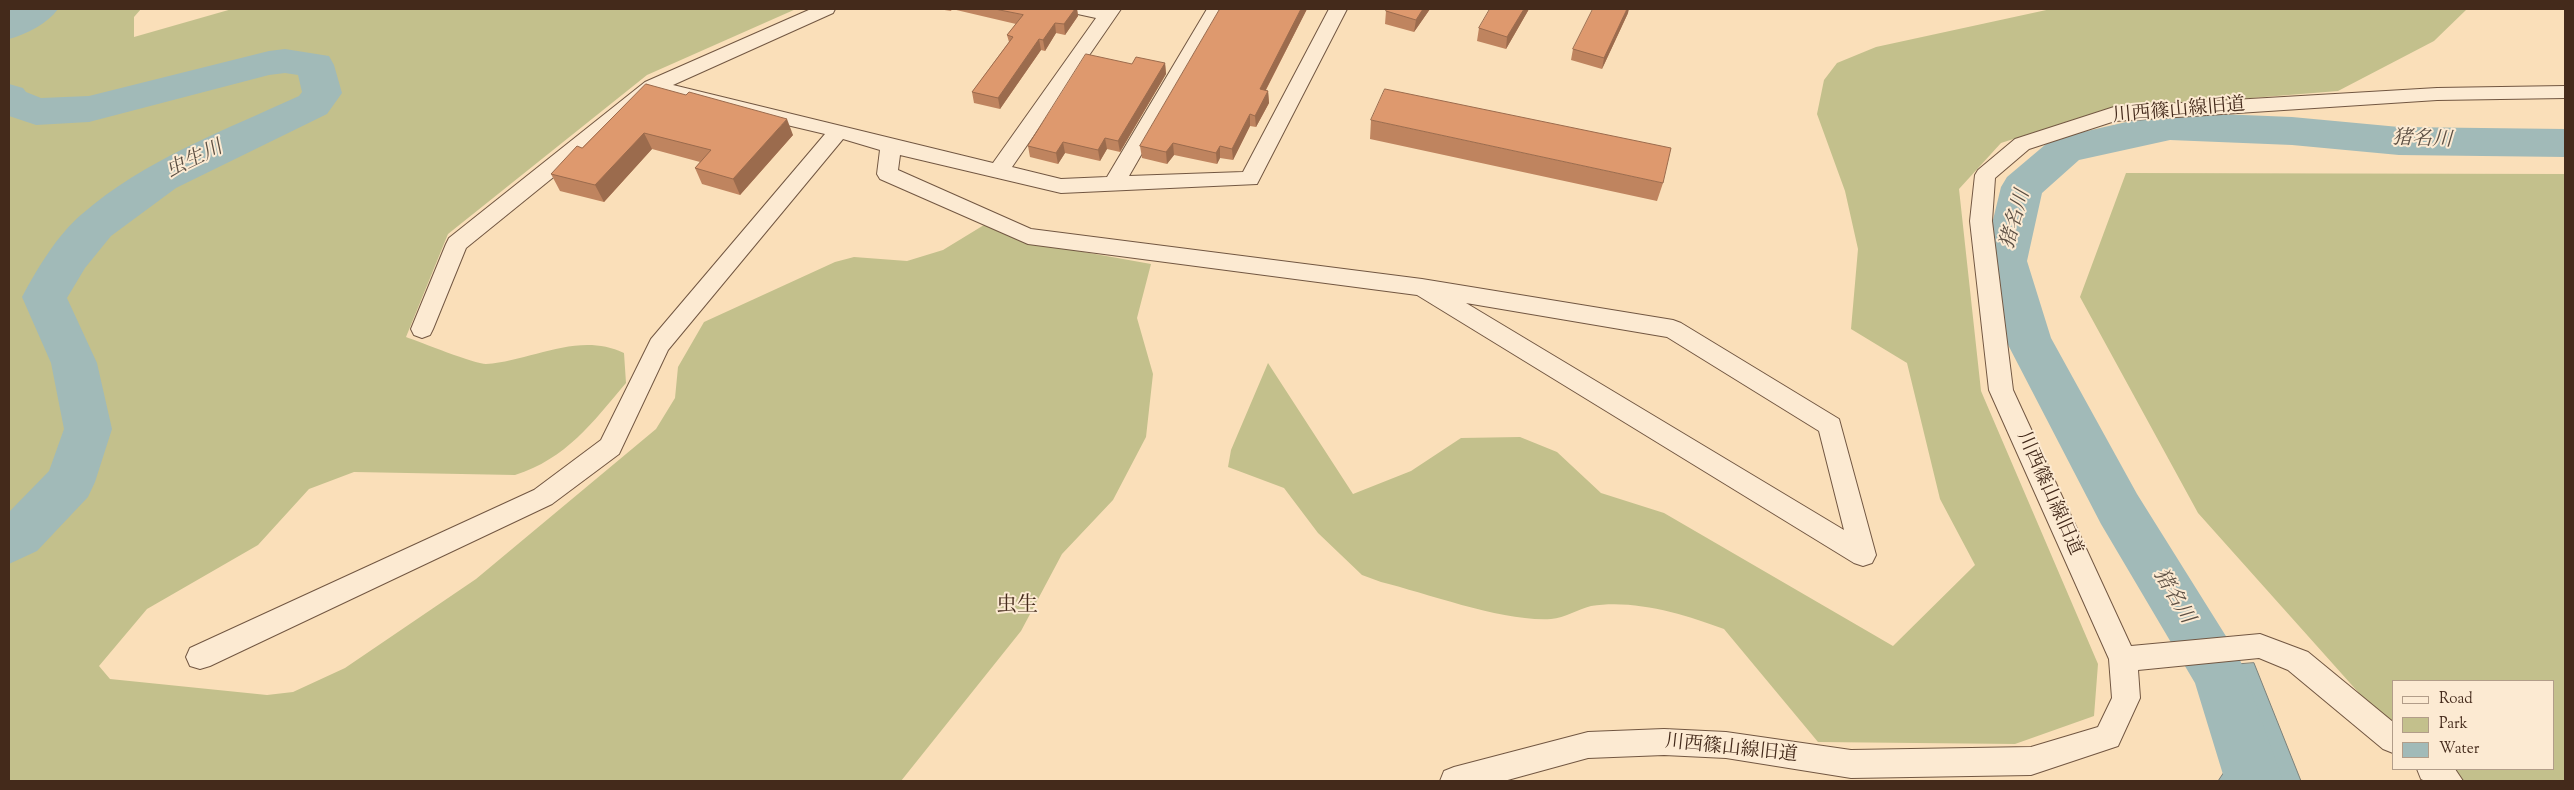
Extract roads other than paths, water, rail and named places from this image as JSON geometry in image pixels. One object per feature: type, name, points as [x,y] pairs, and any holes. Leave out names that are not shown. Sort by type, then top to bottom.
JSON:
[{"type":"street","points":[[422,329],[457,244],[652,86],[826,9]]},
{"type":"street","points":[[998,171],[1110,12],[1080,9]]},
{"type":"street","points":[[1113,184],[1216,9]]},
{"type":"street","points":[[652,86],[839,131],[891,146],[1061,186],[1250,179],[1338,9]]},
{"type":"street","name":"川西篠山線旧道","points":[[1454,781],[1597,744],[1664,742],[1726,746],[1851,764],[2031,761],[2108,737],[2126,698],[2135,658],[2001,390],[1981,221],[1986,175],[2022,144],[2114,114],[2437,94],[2565,92]]},
{"type":"street","points":[[200,658],[544,497],[610,447],[659,345],[839,131]]},
{"type":"street","points":[[891,146],[887,174],[1028,236],[1422,287],[1673,329],[1830,426],[1863,555],[1422,287]]},
{"type":"street","points":[[2135,658],[2260,646],[2298,661],[2392,739]]},
{"type":"street","points":[[2433,770],[2449,781]]},
{"type":"water","points":[[2254,663],[2301,781],[2218,781],[2230,763],[2221,717],[2205,667]]},
{"type":"waterway","name":"虫生川","points":[[9,27],[39,9]]},
{"type":"waterway","name":"虫生川","points":[[9,97],[11,101],[36,112],[89,109],[269,63],[285,61],[315,65],[322,93],[313,105],[161,178],[96,225],[70,257],[44,297],[74,363],[88,429],[70,482],[19,536],[9,542]]},
{"type":"waterway","name":"猪名川","points":[[2254,781],[2220,675],[2119,509],[2028,339],[2005,261],[2022,187],[2066,149],[2170,126],[2292,131],[2399,141],[2565,143]]},
{"type":"district","name":"虫生","points":[[1017,607]]}]
